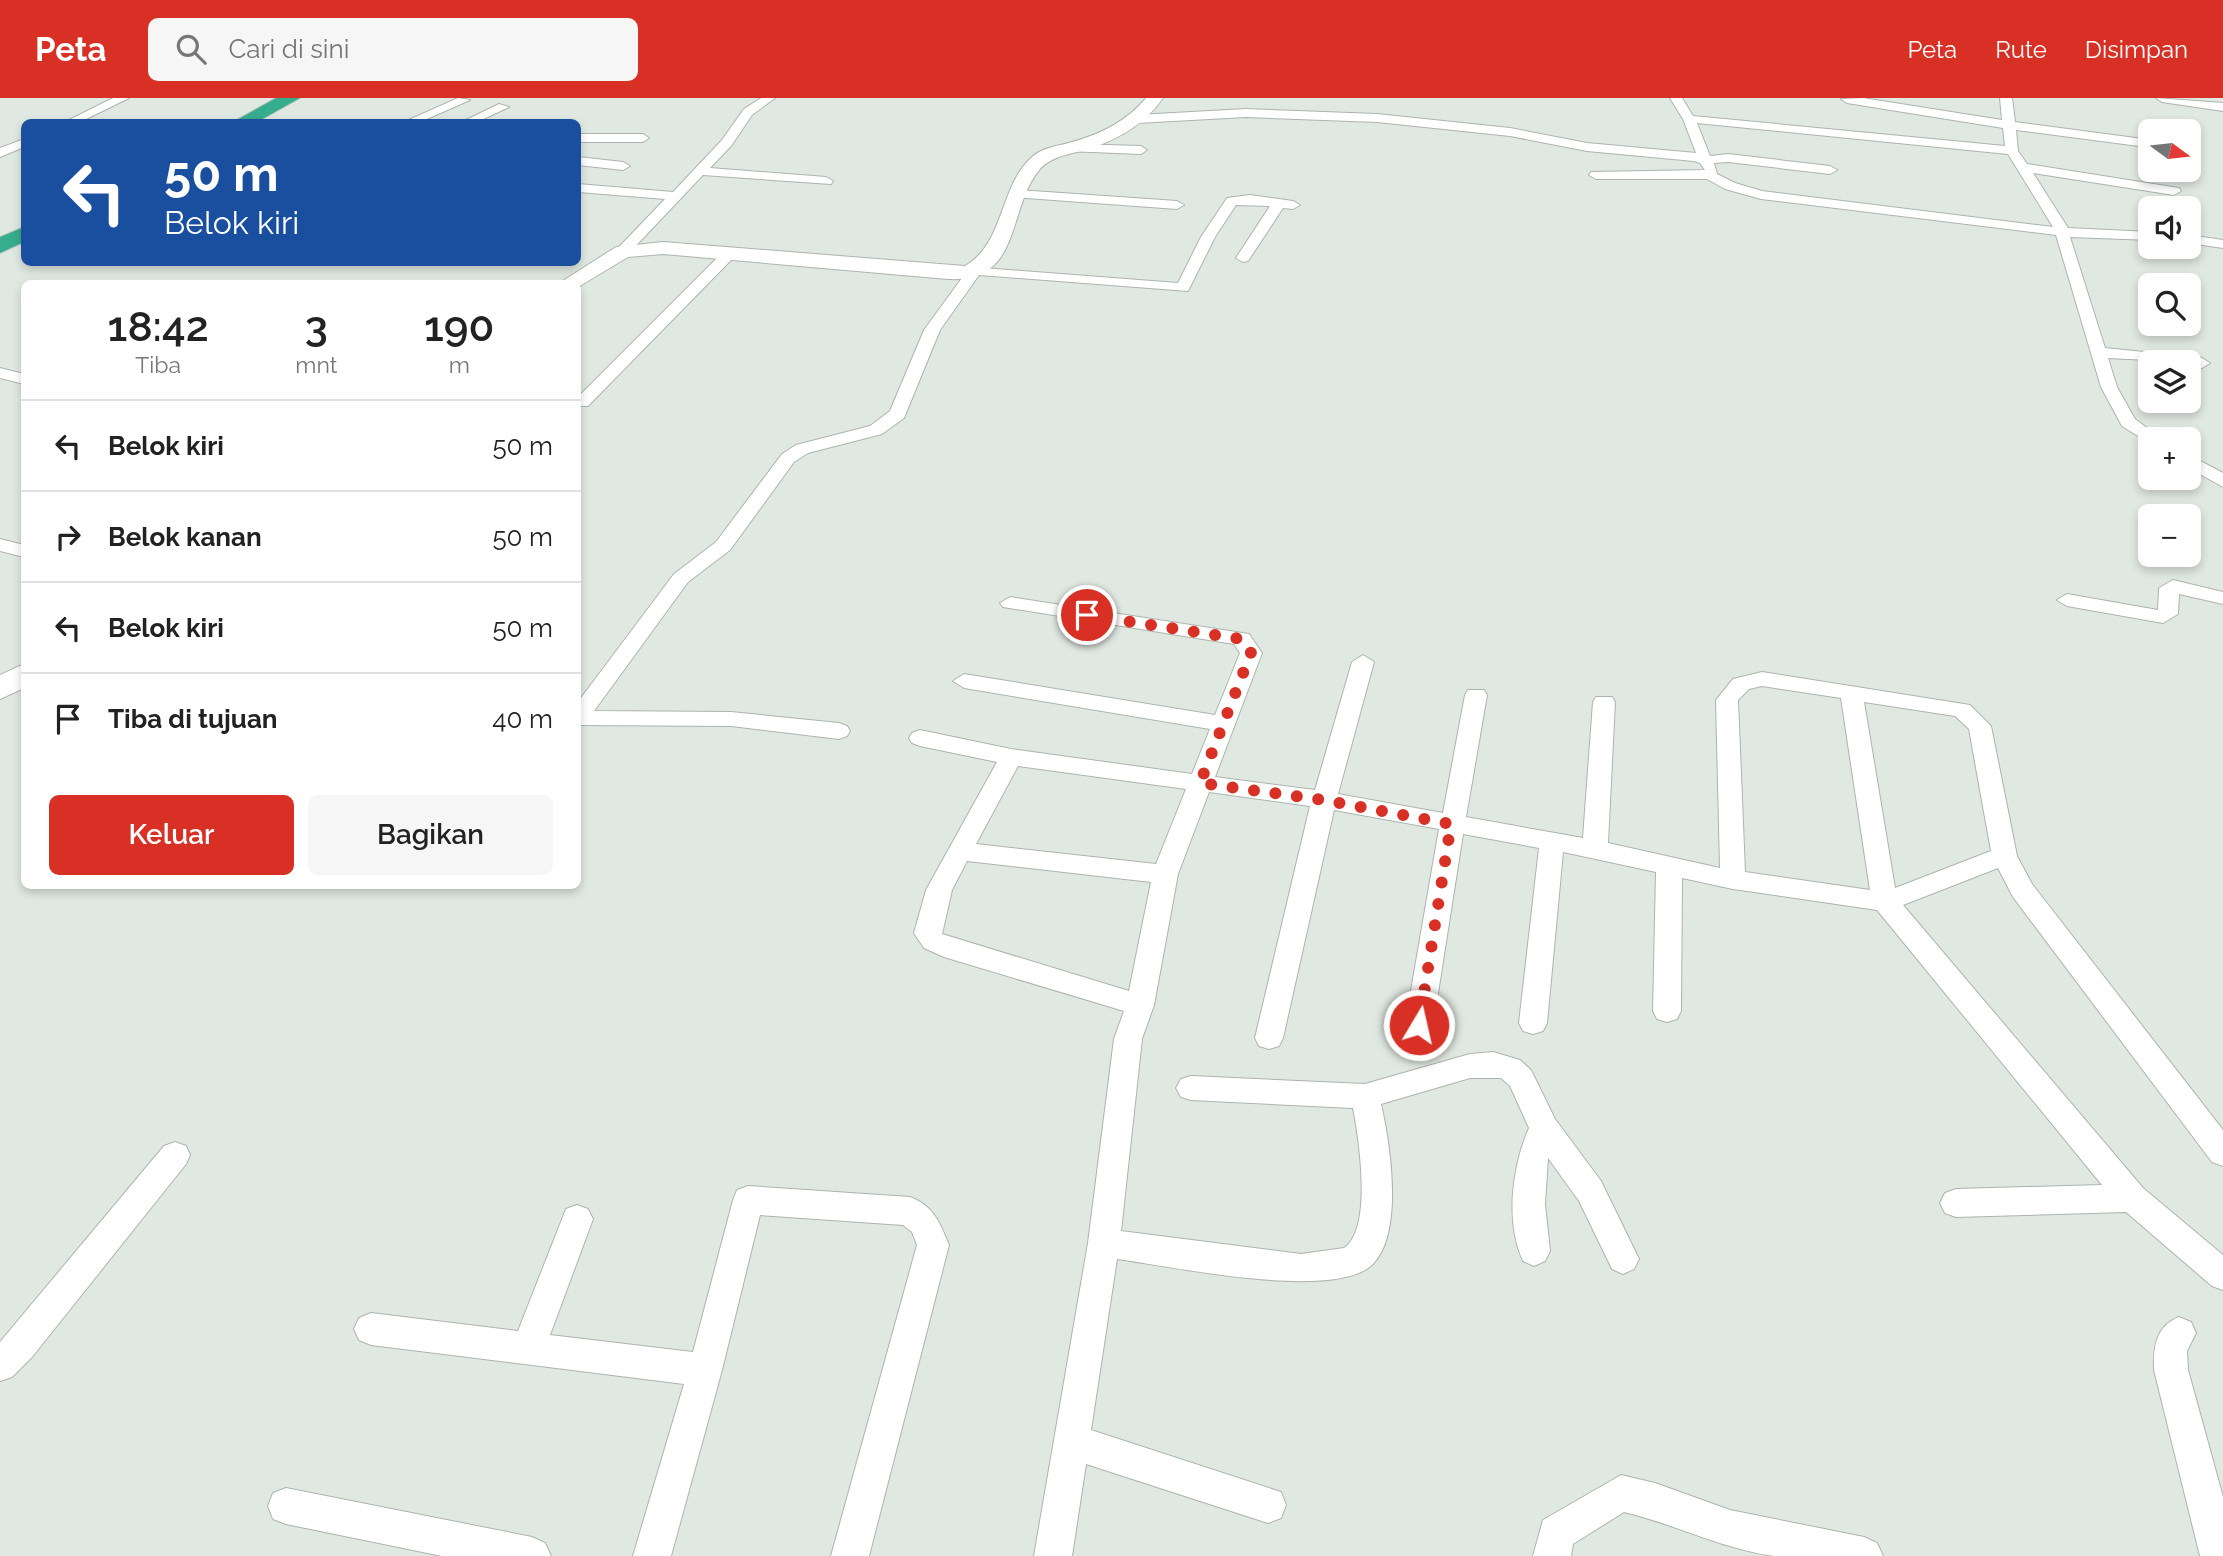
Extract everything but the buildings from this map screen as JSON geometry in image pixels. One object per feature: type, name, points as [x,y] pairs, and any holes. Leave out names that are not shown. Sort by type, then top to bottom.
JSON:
[{"type":"highway","points":[[249,119],[291,98]]},
{"type":"highway","points":[[0,246],[21,236]]},
{"type":"street","points":[[78,119],[123,98]]},
{"type":"street","points":[[575,280],[623,251],[727,143],[748,111],[769,98]]},
{"type":"street","points":[[581,714],[681,578],[723,545],[788,458],[802,449],[876,429],[898,414],[932,330],[1003,236],[1018,194],[1036,162],[1116,133],[1137,119],[1155,98]]},
{"type":"street","points":[[1676,98],[1689,119],[1705,160],[1712,170],[1710,175]]},
{"type":"street","points":[[2006,98],[2012,151],[2058,220],[2094,329],[2109,387],[2128,422],[2138,429]]},
{"type":"street","points":[[2162,98],[2223,107]]},
{"type":"street","points":[[1847,99],[2008,125],[2138,142]]},
{"type":"street","points":[[417,119],[464,100]]},
{"type":"street","points":[[475,119],[503,107]]},
{"type":"street","points":[[1137,119],[1246,113],[1377,118],[1510,132],[1587,147],[1658,151],[1705,160],[1728,159],[1830,170]]},
{"type":"street","points":[[1689,119],[2012,151]]},
{"type":"street","points":[[581,138],[643,138]]},
{"type":"street","points":[[0,153],[21,144]]},
{"type":"street","points":[[1071,148],[1141,150]]},
{"type":"street","points":[[581,161],[623,166]]},
{"type":"street","points":[[2022,167],[2174,191]]},
{"type":"street","points":[[699,172],[826,181]]},
{"type":"street","points":[[1596,175],[1710,175],[1730,186],[1761,195],[2062,232],[2138,235]]},
{"type":"street","points":[[581,188],[675,196]]},
{"type":"street","points":[[1018,194],[1177,205]]},
{"type":"street","points":[[623,251],[663,248],[731,252],[940,272],[975,270],[1182,288],[1229,204],[1241,199],[1286,204],[1243,258]]},
{"type":"street","points":[[2201,241],[2223,244]]},
{"type":"street","points":[[582,402],[731,252]]},
{"type":"street","points":[[2098,352],[2202,363]]},
{"type":"street","points":[[0,373],[21,378]]},
{"type":"street","points":[[2201,467],[2223,481]]},
{"type":"street","points":[[0,545],[21,550]]},
{"type":"street","points":[[2067,600],[2163,617],[2168,614],[2169,587],[2172,586],[2223,598]]},
{"type":"street","points":[[1010,603],[1241,639],[1251,653],[1165,874],[1140,1005],[1128,1039],[1104,1243],[1053,1556]]},
{"type":"street","points":[[1269,1038],[1324,800],[1363,662]]},
{"type":"street","points":[[0,689],[21,676]]},
{"type":"street","points":[[1733,880],[1727,700],[1731,690],[1749,680],[1762,679],[1962,710],[1971,715],[1980,726],[2004,856],[2022,890],[2223,1153]]},
{"type":"street","points":[[964,681],[1222,724]]},
{"type":"street","points":[[1851,692],[1885,902],[2132,1198],[2223,1275]]},
{"type":"street","points":[[1419,1025],[1451,824],[1459,798],[1476,695]]},
{"type":"street","points":[[1595,849],[1604,702]]},
{"type":"street","points":[[581,718],[731,719],[839,731]]},
{"type":"street","points":[[920,738],[1011,757],[1324,800],[1595,849],[1733,880],[1885,902],[2004,856]]},
{"type":"street","points":[[1011,757],[939,890],[927,933],[933,941],[953,950],[1140,1005]]},
{"type":"street","points":[[1533,1023],[1552,843]]},
{"type":"street","points":[[959,851],[1165,874]]},
{"type":"street","points":[[1667,1011],[1669,864]]},
{"type":"street","points":[[1191,1088],[1365,1096],[1470,1066],[1493,1064],[1510,1069],[1521,1078],[1544,1128],[1590,1191],[1623,1259]]},
{"type":"street","points":[[1104,1243],[1301,1269],[1350,1262],[1363,1253],[1371,1234],[1375,1196],[1377,1152],[1365,1096]]},
{"type":"street","points":[[1534,1251],[1530,1223],[1533,1149],[1544,1128]]},
{"type":"street","points":[[0,1365],[20,1346],[175,1155]]},
{"type":"street","points":[[1956,1203],[2132,1198]]},
{"type":"street","points":[[652,1556],[705,1370],[748,1200],[910,1211],[925,1223],[933,1245],[850,1556]]},
{"type":"street","points":[[528,1348],[577,1219]]},
{"type":"street","points":[[371,1329],[705,1370]]},
{"type":"street","points":[[2179,1333],[2170,1348],[2171,1370],[2199,1466],[2219,1556]]},
{"type":"street","points":[[1073,1442],[1268,1505]]},
{"type":"street","points":[[1552,1556],[1556,1533],[1621,1493],[1655,1501],[1730,1528],[1864,1556]]},
{"type":"street","points":[[286,1506],[531,1556]]},
{"type":"route","points":[[1087,615],[1241,639],[1251,653],[1200,783],[1324,800],[1451,824],[1419,1025]]}]
